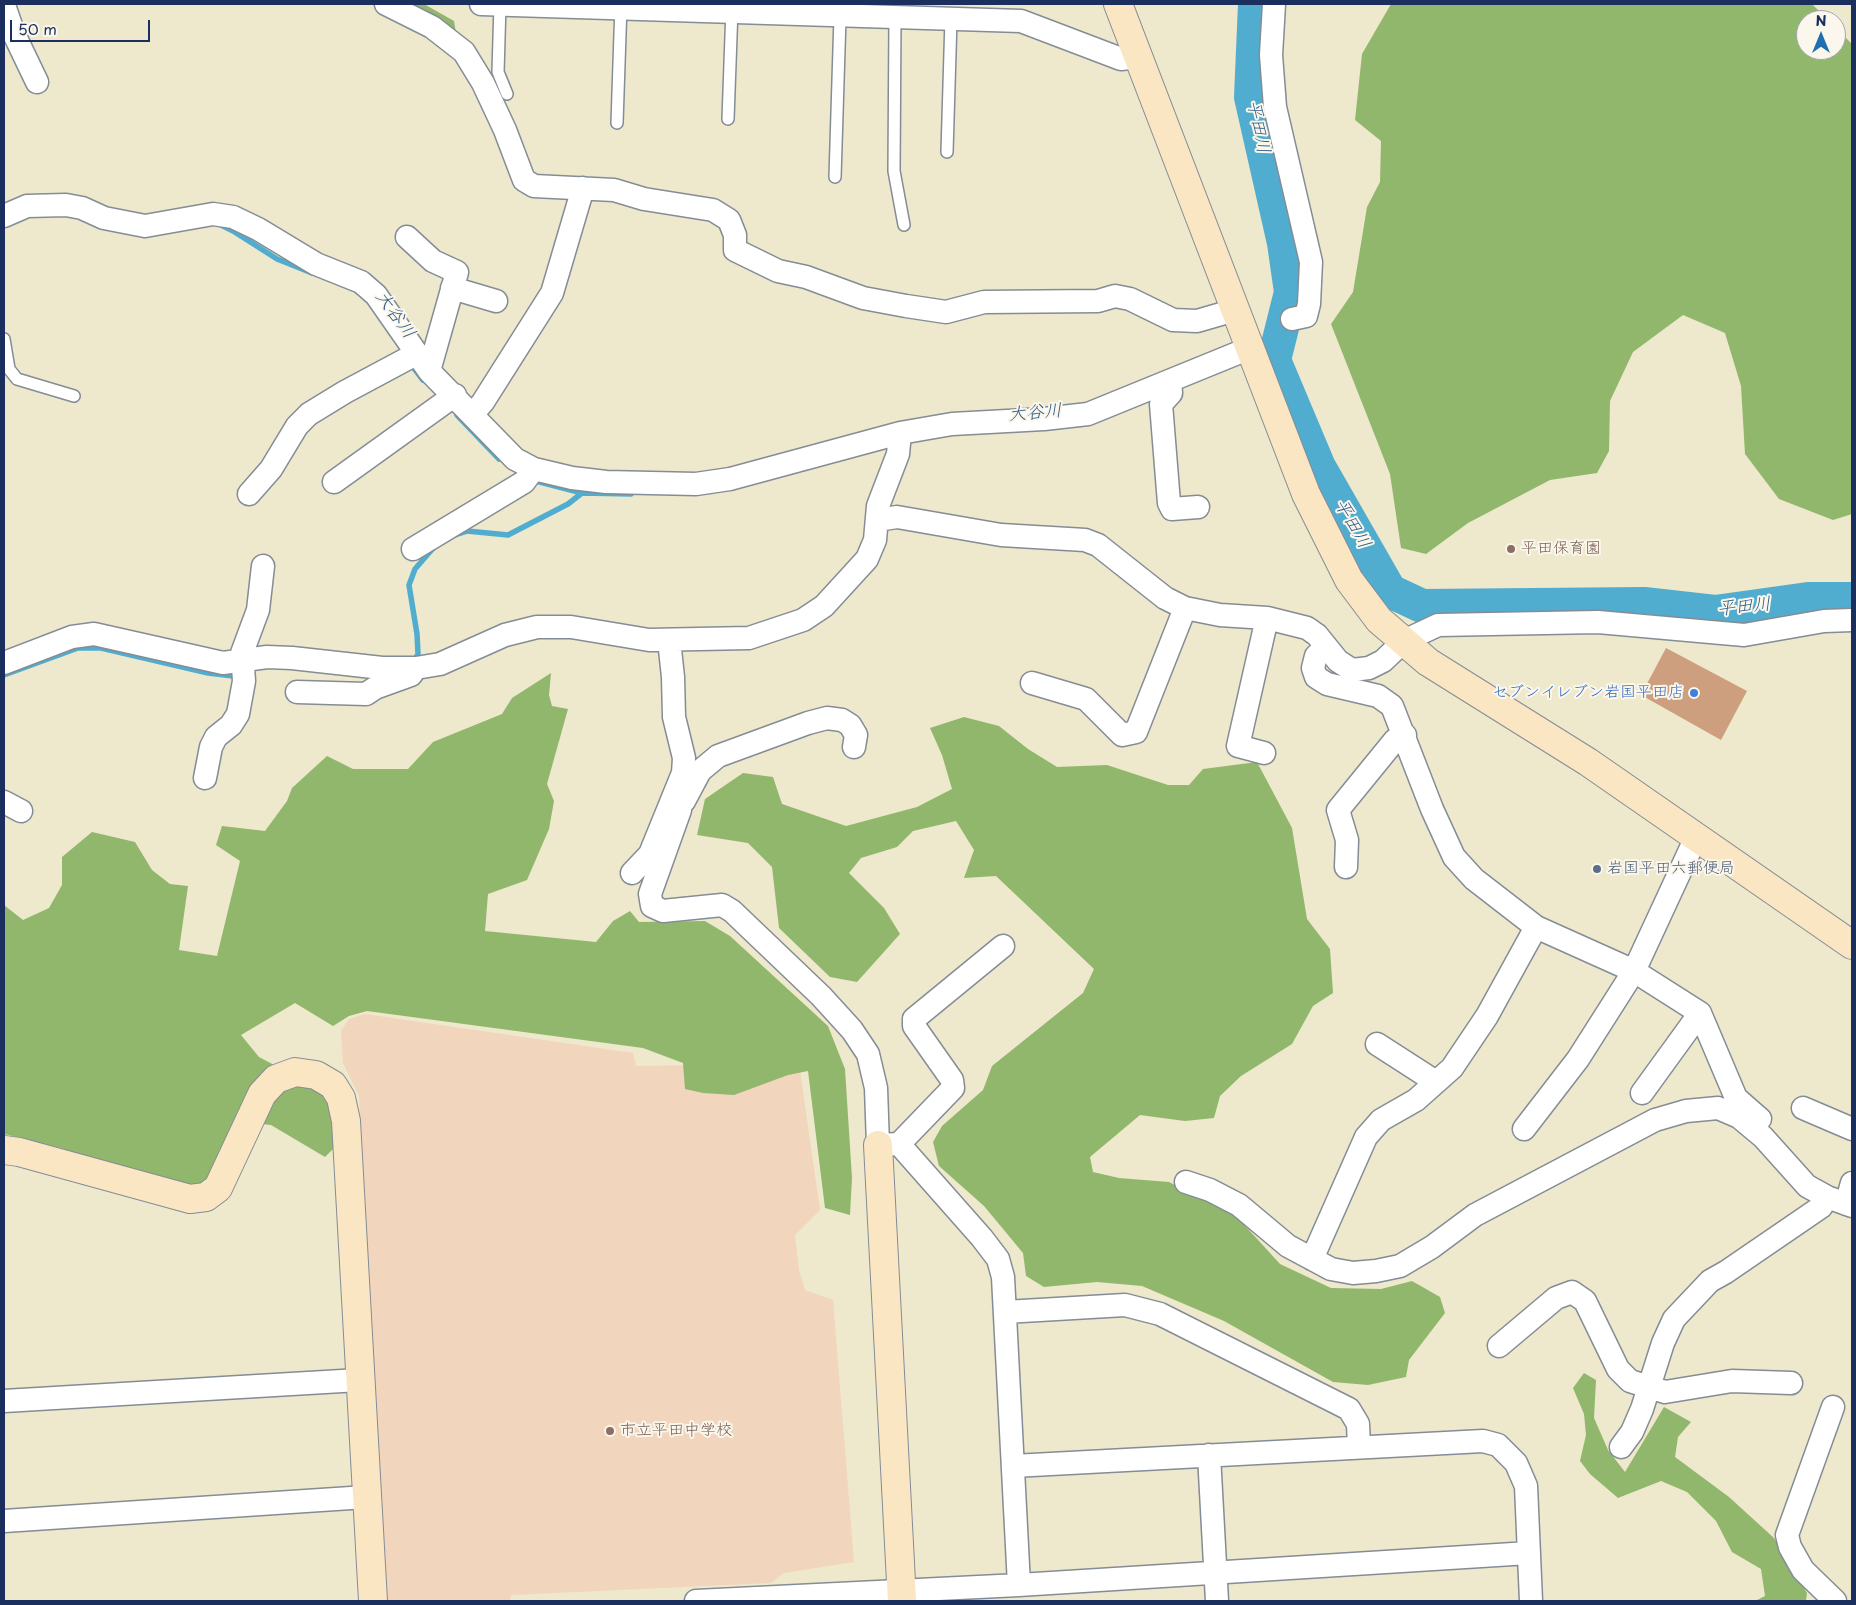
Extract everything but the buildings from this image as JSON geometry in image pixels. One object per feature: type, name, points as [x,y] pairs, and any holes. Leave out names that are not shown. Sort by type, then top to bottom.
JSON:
[{"type":"street","points":[[386,4],[432,27],[464,52],[494,106],[524,180],[534,186],[614,190],[644,199],[713,210],[729,220],[735,235],[735,250],[778,271],[806,277],[871,299],[946,312],[984,302],[1098,301],[1115,296],[1130,299],[1173,320],[1197,321],[1235,310]]},
{"type":"street","points":[[494,4],[789,9],[840,17],[951,19],[1016,12],[1121,59],[1139,57]]},
{"type":"street","points":[[1118,4],[1306,494],[1349,580],[1373,612],[1428,662],[1588,762],[1852,944]]},
{"type":"street","points":[[1274,4],[1272,55],[1275,107],[1311,262],[1309,304],[1306,316],[1292,319]]},
{"type":"street","points":[[4,5],[14,34],[37,82]]},
{"type":"street","points":[[472,415],[483,402],[552,293],[584,188]]},
{"type":"street","points":[[4,216],[27,206],[66,205],[82,208],[104,218],[145,226],[213,214],[233,217],[258,229],[316,264],[361,282],[376,295],[414,361],[448,400],[472,415],[530,475]]},
{"type":"street","points":[[249,494],[271,469],[297,426],[309,414],[414,361],[452,288],[457,272],[433,261],[407,237]]},
{"type":"street","points":[[452,288],[496,302]]},
{"type":"street","points":[[413,549],[530,475],[606,482],[696,484],[730,479],[900,433],[952,424],[1044,419],[1088,414],[1250,348]]},
{"type":"street","points":[[1170,381],[1171,392],[1161,404],[1169,502],[1172,509],[1198,507]]},
{"type":"street","points":[[334,482],[448,400]]},
{"type":"street","points":[[4,663],[72,637],[94,634],[223,662],[242,662],[267,657],[382,668],[416,668],[440,664],[505,635],[537,626],[571,627],[630,639],[749,638],[803,620],[824,606],[867,559],[875,540],[878,506],[898,454],[900,433]]},
{"type":"street","points":[[877,520],[897,518],[1001,534],[1085,540],[1098,545],[1164,598],[1186,608],[1220,615],[1267,618],[1307,628],[1317,635],[1338,661],[1352,670],[1369,668],[1383,661],[1404,641],[1438,625],[1598,622],[1744,635],[1824,621],[1852,620]]},
{"type":"street","points":[[205,778],[211,747],[216,737],[230,725],[238,714],[244,681],[242,653],[258,610],[263,566]]},
{"type":"street","points":[[1032,683],[1086,699],[1122,735],[1136,732],[1186,608]]},
{"type":"street","points":[[1264,753],[1238,746],[1267,618]]},
{"type":"street","points":[[669,640],[673,676],[674,717],[684,758],[683,773],[675,809],[650,894],[652,906],[663,912],[722,905],[732,912],[821,996],[852,1030],[868,1054],[889,1144],[902,1596]]},
{"type":"street","points":[[1326,647],[1316,656],[1313,668],[1316,677],[1327,684],[1378,696],[1392,706],[1405,735],[1432,809],[1454,857],[1474,879],[1536,927],[1634,971],[1700,1013],[1736,1098],[1774,1131],[1791,1154],[1793,1172]]},
{"type":"street","points":[[297,692],[366,694],[376,688],[411,675],[416,668]]},
{"type":"street","points":[[632,873],[650,854],[675,809],[700,771],[718,756],[799,726],[827,718],[842,720],[850,725],[856,735],[854,747]]},
{"type":"street","points":[[1346,867],[1347,840],[1338,810],[1395,740],[1405,735]]},
{"type":"street","points":[[1524,1129],[1578,1059],[1634,971],[1690,848],[1698,839]]},
{"type":"street","points":[[1312,1260],[1366,1137],[1381,1120],[1416,1100],[1452,1068],[1487,1016],[1536,927]]},
{"type":"street","points":[[889,1144],[953,1088],[952,1080],[914,1026],[914,1019],[1003,946]]},
{"type":"street","points":[[1642,1093],[1700,1013]]},
{"type":"street","points":[[1377,1044],[1436,1082]]},
{"type":"street","points":[[4,1150],[20,1152],[190,1199],[206,1197],[218,1188],[262,1094],[276,1079],[295,1072],[316,1075],[333,1085],[341,1098],[346,1120],[373,1601]]},
{"type":"street","points":[[1186,1182],[1210,1190],[1239,1205],[1288,1246],[1312,1260],[1331,1269],[1353,1273],[1400,1266],[1432,1247],[1474,1215],[1655,1120],[1686,1111],[1718,1108],[1739,1117],[1763,1137],[1806,1186],[1844,1197]]},
{"type":"street","points":[[1803,1108],[1852,1129]]},
{"type":"street","points":[[889,1144],[998,1259],[1003,1277],[1019,1585]]},
{"type":"street","points":[[1621,1447],[1632,1432],[1649,1388],[1663,1343],[1674,1319],[1710,1281],[1821,1207],[1844,1197]]},
{"type":"street","points":[[1499,1346],[1556,1298],[1572,1292],[1585,1301],[1618,1370],[1630,1381],[1666,1392],[1732,1381],[1791,1383]]},
{"type":"street","points":[[1005,1312],[1126,1305],[1160,1314],[1349,1409],[1358,1424],[1359,1446]]},
{"type":"street","points":[[4,1401],[360,1380]]},
{"type":"street","points":[[1833,1407],[1787,1535],[1790,1547],[1803,1570],[1835,1601]]},
{"type":"street","points":[[1013,1466],[1359,1446],[1483,1441],[1498,1445],[1516,1463],[1526,1486],[1532,1601]]},
{"type":"street","points":[[1209,1455],[1217,1601]]},
{"type":"street","points":[[4,1521],[366,1497]]},
{"type":"street","points":[[696,1601],[902,1596],[1019,1585],[1528,1553]]},
{"type":"lane","points":[[494,4],[498,72],[507,94]]},
{"type":"lane","points":[[617,122],[621,6]]},
{"type":"lane","points":[[728,119],[732,8]]},
{"type":"lane","points":[[835,177],[840,17]]},
{"type":"lane","points":[[895,18],[894,171],[904,225]]},
{"type":"lane","points":[[948,152],[951,19]]},
{"type":"lane","points":[[4,339],[9,369],[17,379],[74,396]]},
{"type":"shaded area","name":"市立平田中学校","points":[[365,1014],[633,1053],[636,1066],[799,1064],[820,1210],[795,1235],[799,1270],[805,1290],[833,1300],[854,1562],[784,1573],[771,1583],[511,1595],[510,1601],[390,1601],[385,1597],[359,1096],[343,1063],[341,1031],[349,1019]]},
{"type":"green space","points":[[397,4],[424,4],[454,21],[456,33]]},
{"type":"green space","points":[[1391,4],[1812,4],[1818,10],[1796,10],[1796,60],[1846,60],[1846,38],[1852,44],[1852,514],[1833,520],[1779,499],[1745,454],[1741,386],[1725,333],[1683,315],[1633,352],[1610,401],[1609,451],[1597,473],[1550,480],[1468,523],[1426,554],[1401,548],[1390,474],[1331,324],[1353,292],[1367,207],[1380,182],[1381,141],[1355,120],[1362,54]]},
{"type":"green space","points":[[551,673],[549,695],[552,706],[568,709],[547,784],[554,801],[549,829],[527,880],[488,894],[485,931],[596,942],[613,921],[630,911],[639,922],[705,921],[730,936],[828,1026],[845,1069],[852,1178],[850,1215],[825,1208],[808,1071],[788,1075],[734,1095],[703,1093],[685,1089],[683,1063],[643,1048],[367,1011],[349,1016],[333,1026],[295,1003],[241,1035],[259,1057],[312,1085],[327,1097],[336,1146],[325,1157],[271,1125],[240,1122],[204,1186],[168,1185],[61,1148],[4,1134],[4,905],[23,920],[49,908],[62,885],[62,857],[92,832],[135,842],[152,870],[170,884],[188,886],[179,950],[217,956],[240,861],[216,845],[222,826],[265,831],[287,801],[292,788],[327,756],[353,769],[408,769],[433,742],[502,714],[512,698]]},
{"type":"green space","points":[[964,717],[999,726],[1028,749],[1057,767],[1107,765],[1168,785],[1189,785],[1203,769],[1257,762],[1292,828],[1307,919],[1330,949],[1333,993],[1313,1006],[1292,1044],[1241,1076],[1220,1096],[1214,1118],[1185,1121],[1140,1115],[1090,1157],[1093,1172],[1119,1178],[1169,1182],[1238,1218],[1280,1264],[1331,1288],[1381,1289],[1412,1281],[1440,1297],[1445,1313],[1409,1360],[1406,1377],[1368,1385],[1333,1382],[1224,1321],[1142,1286],[1097,1282],[1044,1287],[1026,1276],[1023,1253],[984,1206],[939,1166],[933,1142],[942,1126],[983,1090],[992,1066],[1083,993],[1094,969],[996,876],[964,878],[974,850],[956,821],[913,831],[897,847],[861,858],[849,873],[884,908],[900,934],[857,982],[830,977],[779,928],[772,867],[748,843],[697,835],[705,799],[743,773],[773,777],[782,804],[846,826],[917,807],[952,789],[942,755],[930,728]]},
{"type":"green space","points":[[1584,1373],[1596,1380],[1594,1418],[1608,1450],[1625,1472],[1664,1407],[1691,1422],[1678,1437],[1675,1457],[1729,1497],[1774,1538],[1807,1593],[1806,1601],[1755,1601],[1765,1596],[1761,1569],[1732,1552],[1716,1521],[1687,1492],[1661,1481],[1618,1498],[1590,1474],[1580,1461],[1586,1435],[1584,1414],[1573,1388]]},
{"type":"waterway","name":"平田川","points":[[1255,4],[1251,97],[1284,243],[1291,292],[1274,360],[1319,467],[1390,591],[1422,606],[1644,604],[1715,612],[1808,599],[1852,599]]},
{"type":"waterway","name":"大谷川","points":[[219,224],[277,259],[312,273]]},
{"type":"waterway","name":"大谷川","points":[[410,363],[423,380]]},
{"type":"waterway","name":"大谷川","points":[[457,415],[499,459]]},
{"type":"waterway","name":"大谷川","points":[[532,480],[582,493],[631,494]]},
{"type":"waterway","points":[[454,535],[467,531],[508,535],[568,504],[582,493]]},
{"type":"waterway","points":[[414,661],[418,654],[417,634],[409,585],[415,569],[435,546]]},
{"type":"waterway","points":[[4,675],[78,648],[101,648],[208,673],[233,676]]},
{"type":"place","name":"平田保育園","points":[[1511,549]]},
{"type":"place","name":"セブンイレブン岩国平田店","points":[[1694,693]]},
{"type":"place","name":"岩国平田六郵便局","points":[[1597,869]]},
{"type":"place","name":"市立平田中学校","points":[[610,1431]]}]
